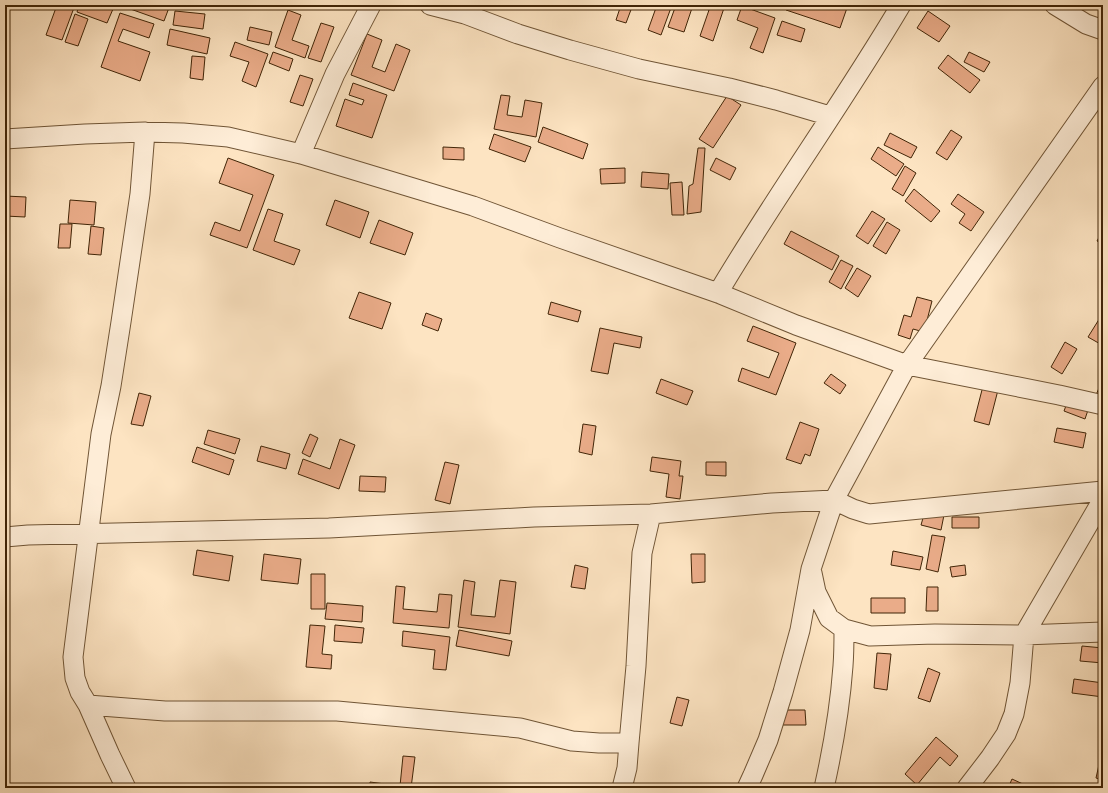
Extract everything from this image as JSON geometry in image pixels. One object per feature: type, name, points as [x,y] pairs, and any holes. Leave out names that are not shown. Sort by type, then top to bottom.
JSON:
[{"type":"street","points":[[301,154],[335,74],[371,5]]},
{"type":"street","points":[[430,5],[465,14],[518,34],[570,50],[639,69],[729,88],[830,116]]},
{"type":"street","points":[[718,293],[764,216],[871,55],[901,5]]},
{"type":"street","points":[[1055,5],[1086,24],[1103,30]]},
{"type":"street","points":[[747,788],[768,740],[783,692],[800,630],[812,569],[834,500],[907,365],[1103,86]]},
{"type":"street","points":[[126,788],[88,705],[80,692],[75,678],[73,657],[101,434],[114,365],[138,208],[145,132]]},
{"type":"street","points":[[5,139],[85,134],[183,132],[228,137],[301,154],[473,206],[718,293],[796,324],[907,365],[1103,405]]},
{"type":"street","points":[[5,537],[28,535],[329,528],[534,517],[651,514],[772,503],[834,500],[853,509],[869,514],[1103,491]]},
{"type":"street","points":[[967,788],[1006,734],[1014,714],[1020,683],[1024,635],[1103,499]]},
{"type":"street","points":[[622,788],[627,768],[636,666],[642,553],[651,514]]},
{"type":"street","points":[[812,569],[816,592],[829,618],[844,629],[870,636],[936,634],[1024,635],[1103,632]]},
{"type":"street","points":[[824,788],[831,757],[844,665],[844,629]]},
{"type":"street","points":[[88,705],[165,711],[337,711],[520,728],[572,741],[629,743]]},
{"type":"building","points":[[57,5],[75,5],[62,40],[46,35]]},
{"type":"building","points":[[79,5],[101,5],[113,9],[107,23],[77,12]]},
{"type":"building","points":[[122,5],[159,6],[170,5],[164,21]]},
{"type":"building","points":[[621,5],[632,7],[626,23],[616,20]]},
{"type":"building","points":[[657,5],[672,5],[661,35],[648,30]]},
{"type":"building","points":[[676,5],[693,5],[684,32],[668,27]]},
{"type":"building","points":[[694,5],[725,5],[713,41],[700,36],[709,10]]},
{"type":"building","points":[[788,5],[819,5],[830,9],[831,5],[848,5],[840,28],[786,10]]},
{"type":"building","points":[[742,6],[775,18],[763,53],[750,48],[758,28],[737,20]]},
{"type":"building","points":[[288,10],[301,15],[292,40],[309,46],[305,58],[275,47]]},
{"type":"building","points":[[175,11],[205,14],[203,29],[173,25]]},
{"type":"building","points":[[928,11],[950,26],[939,42],[917,28]]},
{"type":"building","points":[[120,13],[154,24],[149,38],[123,29],[118,41],[150,52],[140,81],[101,67]]},
{"type":"building","points":[[75,14],[88,19],[78,46],[65,42]]},
{"type":"building","points":[[782,21],[805,29],[801,42],[777,35]]},
{"type":"building","points":[[321,23],[334,27],[321,62],[308,58]]},
{"type":"building","points":[[250,27],[272,32],[269,45],[247,40]]},
{"type":"building","points":[[170,29],[210,38],[207,54],[167,45]]},
{"type":"building","points":[[367,34],[382,40],[372,67],[385,72],[396,44],[410,50],[394,91],[351,75]]},
{"type":"building","points":[[235,42],[268,54],[256,87],[242,81],[249,62],[230,56]]},
{"type":"building","points":[[273,52],[293,59],[289,71],[269,63]]},
{"type":"building","points":[[969,52],[990,62],[984,72],[964,62]]},
{"type":"building","points":[[948,55],[980,80],[970,93],[938,68]]},
{"type":"building","points":[[192,56],[205,57],[203,80],[190,78]]},
{"type":"building","points":[[300,75],[313,79],[303,106],[290,102]]},
{"type":"building","points":[[353,83],[387,95],[372,138],[336,126],[345,99],[362,105],[364,100],[349,95]]},
{"type":"building","points":[[501,95],[510,96],[507,115],[522,117],[525,100],[542,103],[536,137],[494,129]]},
{"type":"building","points":[[727,96],[741,105],[713,148],[699,139]]},
{"type":"building","points":[[543,127],[588,144],[583,159],[538,142]]},
{"type":"building","points":[[951,130],[962,137],[947,160],[936,153]]},
{"type":"building","points":[[890,133],[917,147],[911,158],[884,145]]},
{"type":"building","points":[[494,134],[531,147],[525,162],[489,149]]},
{"type":"building","points":[[443,147],[464,148],[464,160],[443,159]]},
{"type":"building","points":[[878,147],[904,164],[896,176],[871,159]]},
{"type":"building","points":[[698,148],[705,148],[701,212],[687,214],[689,186],[693,184]]},
{"type":"building","points":[[228,158],[274,175],[247,248],[210,235],[215,222],[240,231],[253,195],[219,183]]},
{"type":"building","points":[[716,158],[736,168],[730,180],[710,170]]},
{"type":"building","points":[[905,166],[916,173],[903,196],[892,189]]},
{"type":"building","points":[[625,168],[625,183],[601,184],[600,169]]},
{"type":"building","points":[[642,172],[669,174],[668,189],[641,187]]},
{"type":"building","points":[[682,182],[684,215],[672,215],[670,183]]},
{"type":"building","points":[[914,189],[940,211],[931,222],[905,201]]},
{"type":"building","points":[[958,194],[984,212],[971,231],[959,223],[965,214],[951,204]]},
{"type":"building","points":[[5,196],[26,197],[25,217],[5,216]]},
{"type":"building","points":[[70,200],[96,202],[94,225],[68,223]]},
{"type":"building","points":[[335,200],[369,212],[360,238],[326,225]]},
{"type":"building","points":[[268,209],[283,214],[274,241],[300,250],[294,265],[253,250]]},
{"type":"building","points":[[872,211],[885,219],[868,244],[856,236]]},
{"type":"building","points":[[379,220],[413,233],[405,255],[370,243]]},
{"type":"building","points":[[887,222],[900,230],[886,254],[873,246]]},
{"type":"building","points":[[60,224],[72,224],[70,248],[58,248]]},
{"type":"building","points":[[91,226],[104,228],[101,255],[88,254]]},
{"type":"building","points":[[1103,230],[1103,244],[1097,241]]},
{"type":"building","points":[[791,231],[839,256],[832,270],[784,244]]},
{"type":"building","points":[[841,260],[853,266],[841,289],[829,282]]},
{"type":"building","points":[[857,268],[871,276],[858,297],[845,288]]},
{"type":"building","points":[[359,292],[391,303],[382,329],[349,318]]},
{"type":"building","points":[[917,297],[932,301],[924,332],[913,329],[910,339],[898,335],[904,315],[911,317]]},
{"type":"building","points":[[551,302],[581,311],[578,322],[548,314]]},
{"type":"building","points":[[426,313],[442,319],[438,331],[422,325]]},
{"type":"building","points":[[1103,313],[1103,343],[1102,345],[1088,337]]},
{"type":"building","points":[[753,326],[796,343],[776,395],[738,381],[742,368],[769,378],[779,353],[747,341]]},
{"type":"building","points":[[600,328],[642,337],[640,348],[614,343],[608,374],[591,371]]},
{"type":"building","points":[[1065,342],[1077,349],[1062,374],[1051,367]]},
{"type":"building","points":[[831,374],[846,385],[840,394],[824,383]]},
{"type":"building","points":[[661,379],[693,391],[687,405],[656,393]]},
{"type":"building","points":[[1103,381],[1103,397],[1096,395]]},
{"type":"building","points":[[983,386],[998,390],[989,425],[974,421]]},
{"type":"building","points":[[139,393],[151,396],[143,426],[131,424]]},
{"type":"building","points":[[1067,403],[1088,410],[1085,419],[1064,411]]},
{"type":"building","points":[[800,422],[819,429],[810,456],[805,454],[801,464],[786,459]]},
{"type":"building","points":[[583,424],[596,426],[592,455],[579,452]]},
{"type":"building","points":[[1057,428],[1086,433],[1083,448],[1054,442]]},
{"type":"building","points":[[208,430],[240,439],[235,454],[204,444]]},
{"type":"building","points":[[310,434],[318,438],[310,457],[302,453]]},
{"type":"building","points":[[340,439],[355,445],[339,489],[298,474],[303,459],[330,469]]},
{"type":"building","points":[[261,446],[290,454],[286,469],[257,461]]},
{"type":"building","points":[[197,447],[234,460],[229,475],[192,462]]},
{"type":"building","points":[[652,457],[681,461],[679,476],[683,476],[680,499],[666,497],[669,474],[650,471]]},
{"type":"building","points":[[445,462],[459,465],[450,504],[435,500]]},
{"type":"building","points":[[706,462],[726,462],[726,476],[706,475]]},
{"type":"building","points":[[360,476],[386,477],[385,492],[359,491]]},
{"type":"building","points":[[925,511],[944,515],[941,530],[921,525]]},
{"type":"building","points":[[952,517],[979,517],[979,528],[952,528]]},
{"type":"building","points":[[932,535],[945,537],[938,572],[926,569]]},
{"type":"building","points":[[197,550],[233,556],[229,581],[193,575]]},
{"type":"building","points":[[893,551],[923,557],[920,570],[891,565]]},
{"type":"building","points":[[264,554],[301,559],[298,584],[261,580]]},
{"type":"building","points":[[691,554],[705,554],[705,582],[692,583]]},
{"type":"building","points":[[575,565],[588,568],[585,589],[571,587]]},
{"type":"building","points":[[965,565],[966,575],[952,577],[950,567]]},
{"type":"building","points":[[311,574],[325,574],[325,609],[311,609]]},
{"type":"building","points":[[464,580],[475,582],[471,615],[495,617],[500,580],[516,582],[510,634],[458,627]]},
{"type":"building","points":[[396,586],[405,587],[403,609],[437,612],[439,594],[452,595],[449,628],[393,623]]},
{"type":"building","points":[[927,587],[938,587],[938,611],[926,611]]},
{"type":"building","points":[[871,598],[905,598],[905,613],[871,613]]},
{"type":"building","points":[[327,603],[363,606],[362,622],[325,619]]},
{"type":"building","points":[[310,625],[325,626],[322,654],[332,655],[331,669],[306,667]]},
{"type":"building","points":[[335,625],[364,628],[362,643],[334,641]]},
{"type":"building","points":[[459,630],[512,641],[509,656],[456,646]]},
{"type":"building","points":[[403,631],[450,637],[446,670],[433,669],[435,650],[402,646]]},
{"type":"building","points":[[1082,646],[1103,648],[1103,663],[1080,661]]},
{"type":"building","points":[[877,653],[891,654],[887,690],[874,688]]},
{"type":"building","points":[[928,668],[940,673],[930,702],[918,698]]},
{"type":"building","points":[[1074,679],[1103,683],[1103,697],[1072,693]]},
{"type":"building","points":[[677,697],[689,700],[682,726],[670,723]]},
{"type":"building","points":[[783,710],[805,710],[806,725],[783,725]]},
{"type":"building","points":[[936,737],[958,756],[950,766],[940,757],[917,785],[905,774]]},
{"type":"building","points":[[1103,747],[1103,780],[1096,778]]},
{"type":"building","points":[[403,756],[415,757],[411,788],[370,788],[370,782],[400,786]]},
{"type":"building","points":[[1012,779],[1025,785],[1023,788],[1008,788]]}]
